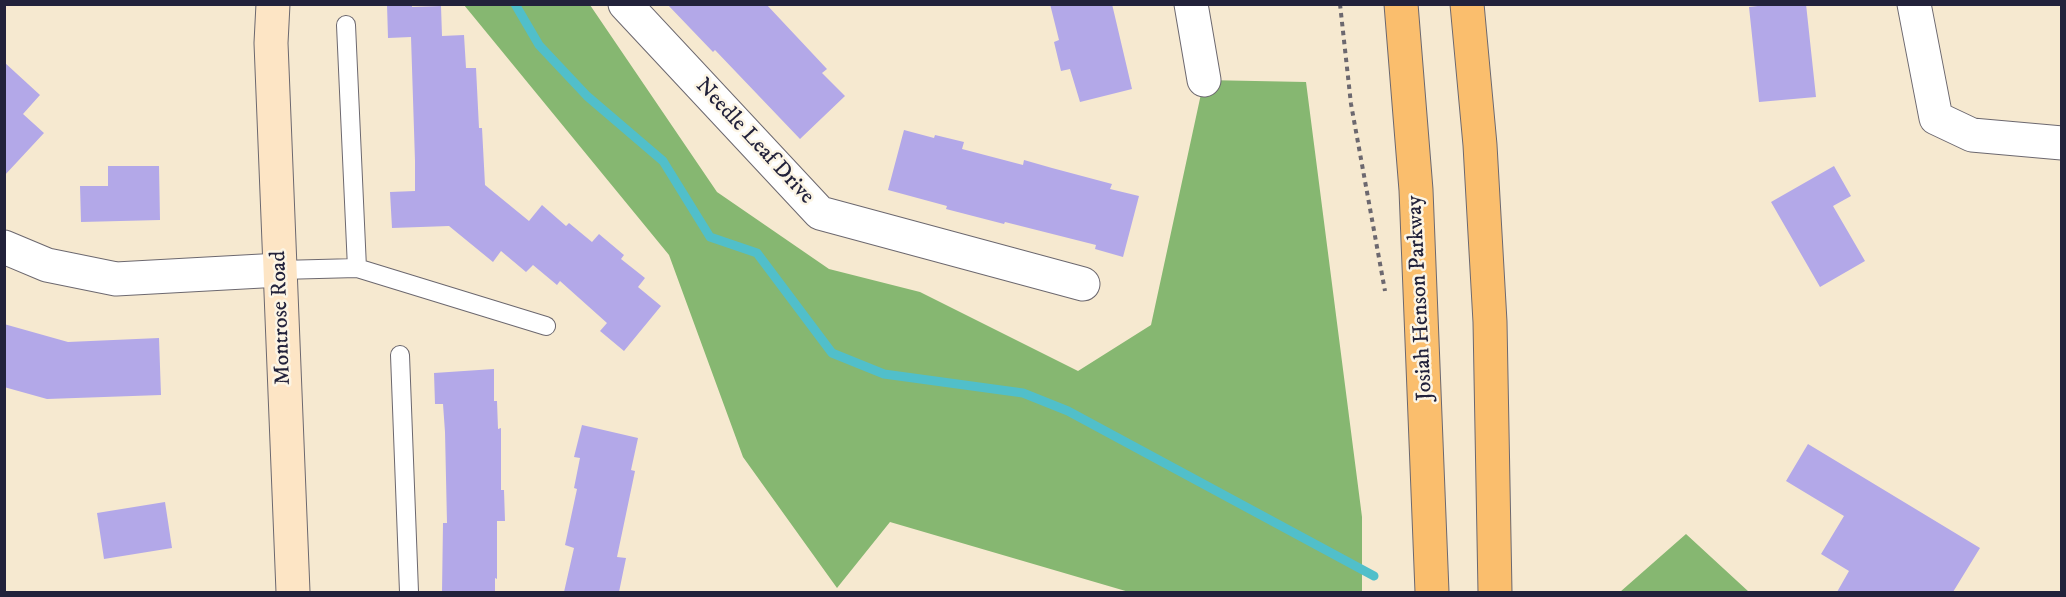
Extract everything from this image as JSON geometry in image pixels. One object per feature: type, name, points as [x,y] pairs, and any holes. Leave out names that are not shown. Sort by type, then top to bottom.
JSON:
[{"type":"main road","name":"Josiah Henson Parkway","points":[[1401,4],[1416,190],[1432,592]]},
{"type":"main road","points":[[1467,4],[1480,145],[1490,322],[1496,592]]},
{"type":"street","name":"Montrose Road","points":[[251,4],[271,43]]},
{"type":"street","name":"Montrose Road","points":[[273,4],[271,43],[293,592]]},
{"type":"street","name":"Needle Leaf Drive","points":[[625,4],[820,213],[1083,284]]},
{"type":"street","points":[[1191,4],[1204,81]]},
{"type":"street","points":[[1914,4],[1936,118],[1972,135],[2061,143]]},
{"type":"street","points":[[4,247],[46,265],[116,279],[280,270]]},
{"type":"lane","points":[[346,25],[357,267]]},
{"type":"lane","points":[[280,270],[357,267],[546,326]]},
{"type":"lane","points":[[400,355],[409,592]]},
{"type":"path","points":[[1340,4],[1351,104],[1386,300]]},
{"type":"green space","points":[[464,5],[590,5],[717,192],[829,269],[920,292],[1078,371],[1151,325],[1204,80],[1306,82],[1362,517],[1362,592],[1129,592],[890,522],[837,588],[743,457],[669,255]]},
{"type":"green space","points":[[1686,534],[1749,592],[1620,592]]},
{"type":"building","points":[[387,4],[412,4],[412,7],[441,6],[442,36],[464,35],[466,68],[476,68],[485,185],[529,221],[542,205],[566,226],[569,223],[592,242],[599,234],[624,255],[621,259],[645,278],[638,287],[661,306],[624,351],[600,331],[607,323],[560,281],[557,285],[533,265],[526,272],[501,251],[493,262],[449,226],[392,228],[390,192],[415,191],[415,161],[411,37],[388,38]]},
{"type":"building","points":[[667,4],[766,4],[827,69],[822,73],[845,96],[800,139],[715,50],[713,52]]},
{"type":"building","points":[[1050,4],[1112,4],[1132,89],[1080,102],[1070,69],[1061,71],[1054,42],[1059,40]]},
{"type":"building","points":[[1806,4],[1816,97],[1759,102],[1749,7]]},
{"type":"building","points":[[4,62],[40,95],[23,114],[44,133],[4,176]]},
{"type":"building","points":[[904,130],[934,138],[935,135],[964,142],[962,149],[1023,165],[1024,160],[1112,184],[1110,189],[1139,196],[1123,257],[1095,249],[1096,245],[946,209],[947,206],[888,190]]},
{"type":"building","points":[[108,166],[159,166],[160,220],[81,222],[80,186],[108,186]]},
{"type":"building","points":[[1834,166],[1851,196],[1833,206],[1865,261],[1820,287],[1771,202]]},
{"type":"building","points":[[4,324],[68,342],[159,338],[161,395],[47,399],[4,387]]},
{"type":"building","points":[[494,369],[494,401],[497,401],[498,429],[501,428],[501,490],[504,490],[505,521],[497,521],[495,592],[442,592],[443,523],[447,523],[445,432],[443,404],[435,404],[434,373]]},
{"type":"building","points":[[582,425],[638,438],[631,470],[635,471],[617,557],[626,558],[619,592],[564,592],[574,548],[565,545],[577,489],[574,488],[580,458],[574,457]]},
{"type":"building","points":[[1808,444],[1980,548],[1953,592],[1837,592],[1849,571],[1821,554],[1844,516],[1786,481]]},
{"type":"building","points":[[165,502],[172,548],[104,559],[97,513]]},
{"type":"waterway","points":[[515,4],[539,45],[587,96],[663,161],[710,237],[757,253],[832,353],[884,374],[1023,393],[1068,411],[1374,576]]}]
